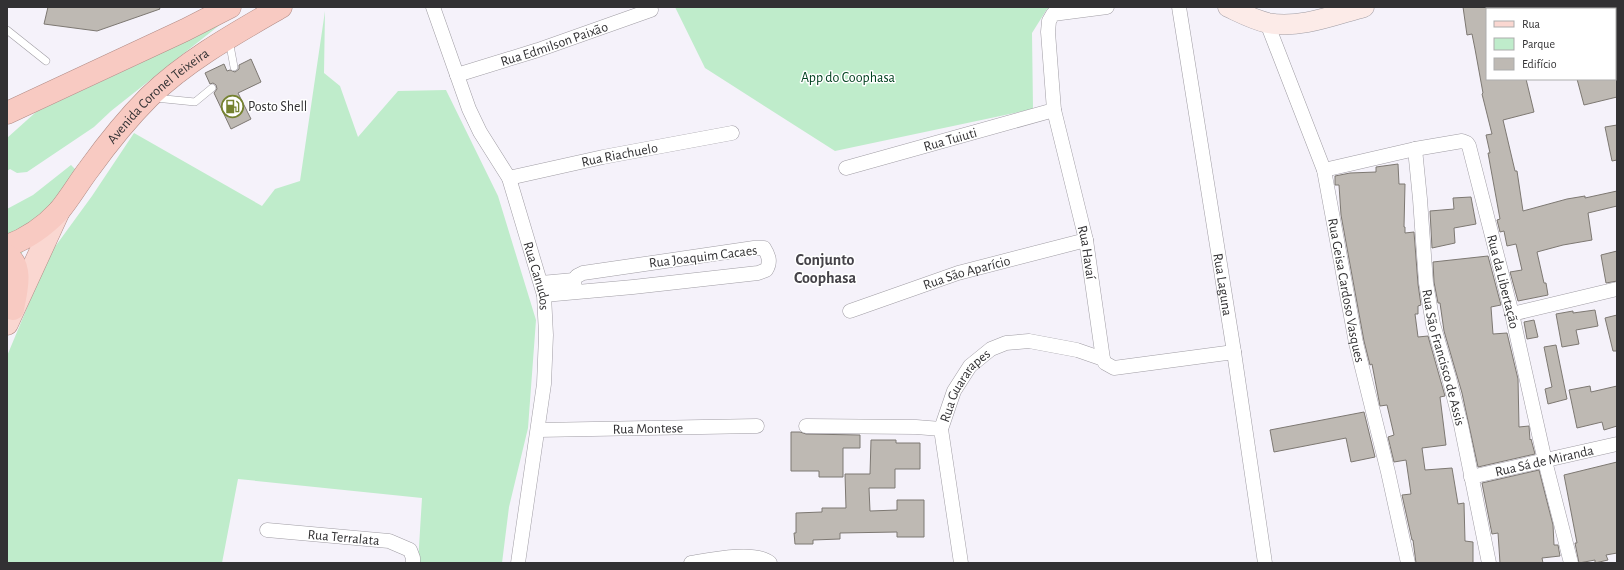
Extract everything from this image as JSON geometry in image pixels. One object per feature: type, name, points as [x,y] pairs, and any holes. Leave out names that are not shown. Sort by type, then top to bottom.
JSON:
[{"type":"highway","points":[[7,113],[122,60],[230,7]]},
{"type":"highway","name":"Avenida Coronel Teixeira","points":[[7,246],[32,234],[59,211],[89,168],[120,129],[149,97],[177,74],[228,38],[281,7]]},
{"type":"highway","points":[[7,255],[16,263],[18,273],[10,317]]},
{"type":"main road","points":[[1228,7],[1268,23],[1280,24],[1295,24],[1364,7]]},
{"type":"main road","name":"Avenida Coronel Teixeira","points":[[10,317],[59,211]]},
{"type":"street","name":"Rua Canudos","points":[[433,7],[469,108],[480,132],[509,178],[542,289],[546,335],[544,384],[518,563]]},
{"type":"street","name":"Rua Havaí","points":[[1103,359],[1086,240],[1054,110],[1048,46],[1049,21],[1052,14],[1107,7]]},
{"type":"street","name":"Rua Laguna","points":[[1179,7],[1234,352],[1265,563]]},
{"type":"street","name":"Rua Edmilson Paixão","points":[[457,75],[538,50],[651,10]]},
{"type":"street","name":"Rua Geisa Cardoso Vasques","points":[[1268,23],[1324,170],[1356,343],[1388,472],[1408,563]]},
{"type":"street","name":"Rua Tuiuti","points":[[846,168],[1054,110]]},
{"type":"street","name":"Rua Riachuelo","points":[[509,178],[604,157],[732,133]]},
{"type":"street","name":"Rua da Libertação","points":[[1324,170],[1415,149],[1462,141],[1467,143],[1469,146],[1512,314],[1545,461],[1571,563]]},
{"type":"street","name":"Rua São Francisco de Assis","points":[[1415,149],[1428,296],[1433,324],[1461,425],[1489,563]]},
{"type":"street","name":"Rua São Aparício","points":[[850,312],[958,273],[1086,240]]},
{"type":"street","name":"Rua Joaquim Cacaes","points":[[542,289],[740,276],[766,270],[770,263],[764,248],[754,248],[583,273],[577,276],[574,286]]},
{"type":"street","points":[[1512,314],[1617,289]]},
{"type":"street","name":"Rua Guararapes","points":[[961,563],[941,429],[954,391],[970,366],[991,349],[1006,343],[1029,340],[1077,350],[1103,359]]},
{"type":"street","points":[[1103,359],[1105,363],[1114,368],[1234,352]]},
{"type":"street","name":"Rua Montese","points":[[538,430],[757,426]]},
{"type":"street","points":[[806,426],[916,427],[941,429]]},
{"type":"street","name":"Rua Sá de Miranda","points":[[1471,477],[1617,444]]},
{"type":"street","name":"Rua Terralata","points":[[267,530],[389,541],[410,550],[413,560]]},
{"type":"street","points":[[691,563],[717,558],[752,557],[766,559],[770,563]]},
{"type":"lane","points":[[7,30],[46,61]]},
{"type":"lane","points":[[228,38],[234,67]]},
{"type":"lane","points":[[149,97],[195,102],[212,88]]},
{"type":"green space","name":"App do Coophasa","points":[[675,7],[1063,7],[1047,9],[1032,33],[1033,109],[835,151],[705,68]]},
{"type":"green space","points":[[325,11],[324,73],[340,86],[358,137],[398,91],[446,90],[498,196],[536,320],[528,428],[509,507],[502,563],[418,563],[422,498],[238,479],[222,563],[7,563],[7,356],[49,255],[92,196],[134,133],[262,206],[275,189],[300,181]]},
{"type":"green space","points":[[231,16],[111,111],[94,127],[27,172],[17,173],[10,169],[7,171],[7,138],[36,112],[141,63]]},
{"type":"green space","points":[[71,165],[76,170],[20,256],[7,234],[7,209],[33,195]]},
{"type":"building","points":[[48,7],[159,7],[160,9],[97,31],[44,24]]},
{"type":"building","points":[[1463,7],[1487,7],[1486,80],[1526,80],[1534,112],[1503,120],[1515,171],[1517,171],[1523,211],[1567,199],[1585,196],[1585,198],[1617,191],[1617,206],[1588,213],[1592,240],[1563,245],[1537,252],[1548,295],[1518,301],[1510,272],[1522,270],[1516,244],[1507,246],[1504,231],[1500,232],[1497,220],[1500,219],[1486,135],[1492,134],[1482,94],[1472,34],[1467,35]]},
{"type":"building","name":"Posto Shell","points":[[251,59],[261,82],[238,93],[251,119],[231,129],[214,93],[217,89],[216,85],[213,83],[210,84],[205,73],[224,64],[227,71],[230,70],[235,72],[239,69],[239,65]]},
{"type":"building","points":[[1617,79],[1617,97],[1584,105],[1577,80]]},
{"type":"building","points":[[1617,125],[1617,160],[1612,161],[1605,127]]},
{"type":"building","points":[[1398,164],[1399,184],[1405,184],[1405,233],[1414,232],[1421,305],[1418,306],[1418,314],[1415,314],[1418,337],[1428,336],[1445,396],[1440,397],[1446,445],[1422,448],[1425,470],[1452,468],[1458,504],[1464,503],[1465,541],[1473,542],[1473,563],[1416,563],[1413,540],[1402,495],[1411,494],[1406,460],[1394,462],[1388,437],[1394,435],[1387,405],[1380,406],[1372,364],[1370,365],[1364,341],[1341,215],[1339,185],[1335,185],[1335,176],[1350,173],[1376,172],[1376,167]]},
{"type":"building","points":[[1471,197],[1476,224],[1454,228],[1455,243],[1432,248],[1430,211],[1454,209],[1453,198]]},
{"type":"building","points":[[1617,251],[1617,281],[1606,283],[1601,255]]},
{"type":"building","points":[[1488,256],[1501,305],[1491,307],[1493,334],[1507,333],[1518,379],[1519,427],[1529,426],[1530,440],[1531,439],[1535,454],[1478,467],[1462,393],[1444,331],[1440,303],[1438,303],[1434,282],[1433,262]]},
{"type":"building","points":[[1595,310],[1598,326],[1576,330],[1579,344],[1562,347],[1556,314],[1573,311],[1573,313]]},
{"type":"building","points":[[1617,315],[1617,351],[1613,351],[1605,318]]},
{"type":"building","points":[[1534,320],[1538,337],[1527,339],[1524,322]]},
{"type":"building","points":[[1556,345],[1567,399],[1548,404],[1545,389],[1552,387],[1544,347]]},
{"type":"building","points":[[1590,386],[1591,392],[1617,386],[1617,426],[1604,430],[1602,422],[1577,428],[1569,390]]},
{"type":"building","points":[[1364,412],[1375,457],[1351,462],[1346,438],[1274,452],[1270,430]]},
{"type":"building","points":[[791,432],[806,434],[860,435],[860,448],[843,448],[843,477],[819,477],[819,471],[791,471]]},
{"type":"building","points":[[871,440],[896,440],[896,443],[920,443],[920,469],[895,469],[895,488],[869,488],[870,511],[897,510],[897,500],[924,500],[924,537],[897,537],[897,532],[840,533],[840,539],[813,540],[813,544],[795,544],[794,533],[796,533],[796,513],[822,512],[822,508],[846,508],[845,474],[870,474]]},
{"type":"building","points":[[1617,462],[1617,553],[1606,555],[1608,560],[1595,563],[1595,560],[1579,563],[1575,543],[1577,543],[1564,475]]},
{"type":"building","points":[[1539,470],[1553,525],[1554,545],[1558,545],[1560,556],[1542,558],[1543,563],[1500,563],[1498,533],[1492,534],[1482,483]]},
{"type":"place","name":"Posto Shell","points":[[232,106]]},
{"type":"district","name":"Conjunto Coophasa","points":[[825,268]]}]
